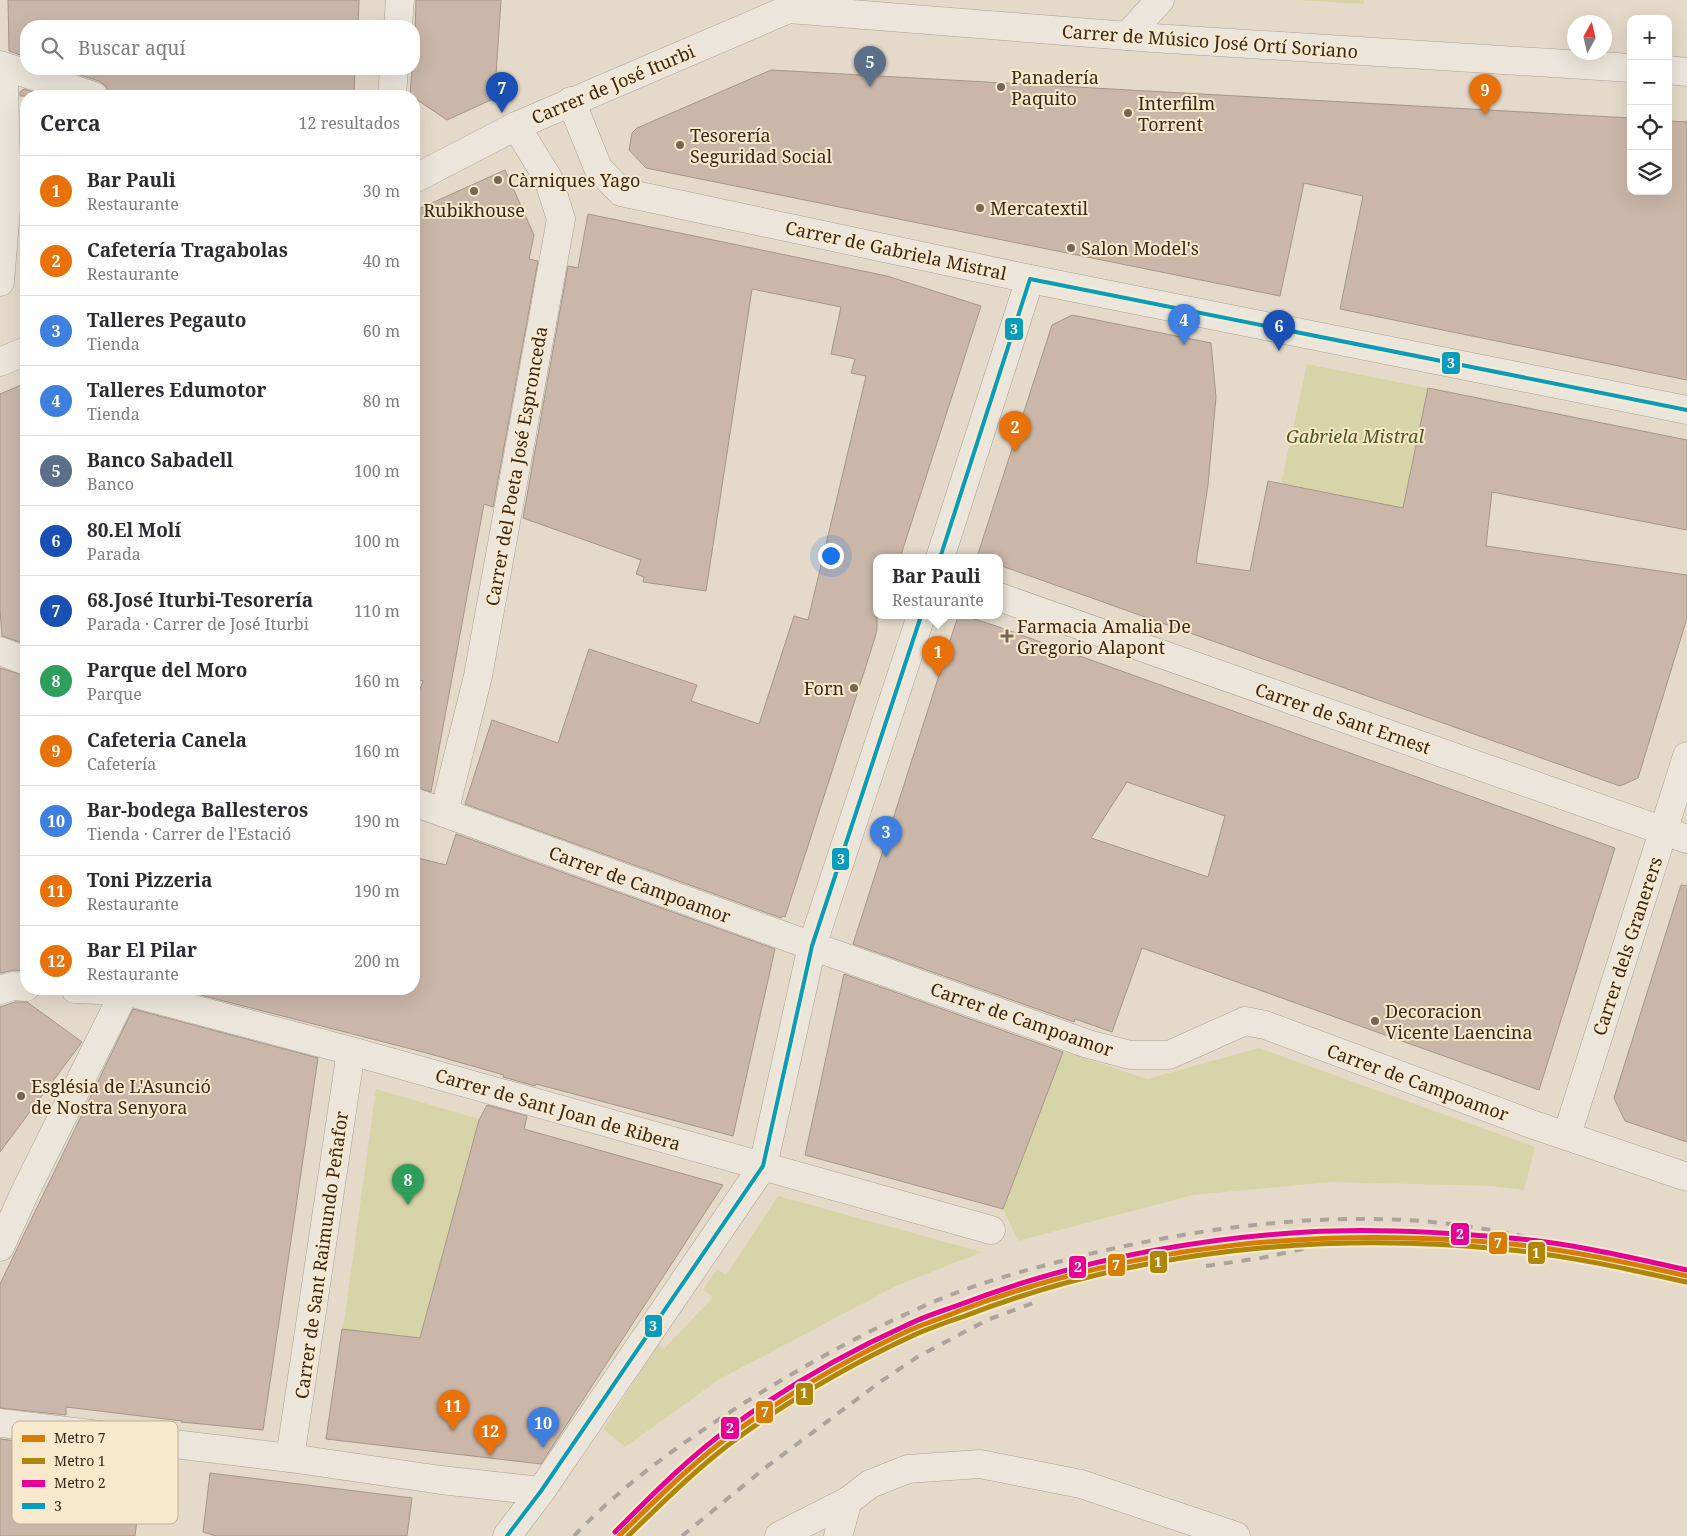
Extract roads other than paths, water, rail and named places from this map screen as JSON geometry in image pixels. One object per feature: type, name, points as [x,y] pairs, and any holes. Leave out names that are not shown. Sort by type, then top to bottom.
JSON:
[{"type":"street","points":[[398,20],[400,0]]},
{"type":"street","points":[[1126,36],[1160,0]]},
{"type":"street","name":"Carrer de Músico José Ortí Soriano","points":[[788,5],[891,8],[1126,36],[1627,68]]},
{"type":"street","name":"Carrer de José Iturbi","points":[[420,176],[516,126],[788,5]]},
{"type":"street","points":[[0,65],[20,72]]},
{"type":"street","points":[[1672,70],[1687,72]]},
{"type":"street","points":[[30,75],[76,90]]},
{"type":"street","points":[[392,90],[394,75]]},
{"type":"street","points":[[0,79],[4,84],[7,198],[0,282]]},
{"type":"street","name":"Carrer de Gabriela Mistral","points":[[571,101],[598,168],[621,192],[1030,279],[1687,410]]},
{"type":"street","name":"Carrer del Poeta José Espronceda","points":[[444,813],[478,676],[561,219],[548,178],[516,126]]},
{"type":"street","points":[[941,554],[1030,279]]},
{"type":"street","points":[[0,362],[20,354]]},
{"type":"street","name":"Carrer de Sant Ernest","points":[[1003,598],[1675,836]]},
{"type":"street","points":[[508,1536],[541,1492],[763,1166],[812,946],[921,619]]},
{"type":"street","points":[[0,651],[20,659]]},
{"type":"street","name":"Carrer dels Granerers","points":[[1567,1135],[1675,836],[1687,756]]},
{"type":"street","name":"Carrer de Campoamor","points":[[420,804],[1088,1044],[1130,1055],[1169,1055],[1245,1021],[1265,1025],[1534,1125],[1687,1177]]},
{"type":"street","points":[[0,990],[13,986],[20,987]]},
{"type":"street","points":[[0,1247],[25,1192],[124,995]]},
{"type":"street","name":"Carrer de Sant Joan de Ribera","points":[[144,995],[991,1230]]},
{"type":"street","name":"Carrer de Sant Raimundo Peñafor","points":[[290,1458],[351,1051]]},
{"type":"street","points":[[178,1444],[541,1492]]},
{"type":"street","points":[[779,1536],[848,1502],[870,1484],[908,1470],[980,1464],[1081,1484],[1236,1536]]},
{"type":"street","points":[[838,1536],[848,1502]]},
{"type":"railway","points":[[574,1536],[633,1481],[676,1449],[744,1403],[817,1360],[893,1320],[945,1297],[997,1279],[1085,1255],[1168,1238],[1252,1225],[1294,1221],[1379,1219],[1450,1224],[1508,1233],[1650,1268]]},
{"type":"railway","points":[[1206,1266],[1261,1258],[1331,1243],[1426,1238]]},
{"type":"railway","points":[[682,1536],[765,1468],[880,1382],[919,1356],[987,1320],[1036,1302]]},
{"type":"metro line","name":"2","points":[[615,1532],[671,1477],[715,1439],[773,1398],[816,1372],[861,1347],[925,1317],[1041,1277],[1085,1266],[1173,1247],[1262,1235],[1332,1231],[1409,1231],[1554,1243],[1687,1270]]},
{"type":"metro line","name":"7","points":[[619,1536],[675,1482],[719,1444],[777,1404],[842,1364],[910,1330],[959,1311],[1025,1288],[1093,1270],[1161,1256],[1230,1246],[1370,1237],[1441,1239],[1511,1244],[1599,1257],[1687,1276]]},
{"type":"metro line","name":"1","points":[[628,1536],[724,1448],[823,1382],[918,1333],[1031,1293],[1098,1275],[1166,1261],[1234,1251],[1303,1245],[1373,1243],[1511,1250],[1599,1263],[1686,1282]]},
{"type":"place","name":"Banco Sabadell","points":[[870,87]]},
{"type":"place","name":"Panadería Paquito","points":[[1001,87]]},
{"type":"place","name":"68.José Iturbi-Tesorería","points":[[502,113]]},
{"type":"place","name":"Interfilm Torrent","points":[[1128,113]]},
{"type":"place","name":"Cafeteria Canela","points":[[1485,115]]},
{"type":"place","name":"Tesorería Seguridad Social","points":[[680,145]]},
{"type":"place","name":"Càrniques Yago","points":[[498,180]]},
{"type":"place","name":"Rubikhouse","points":[[474,191]]},
{"type":"place","name":"Mercatextil","points":[[980,208]]},
{"type":"place","name":"Salon Model's","points":[[1071,248]]},
{"type":"place","name":"Talleres Edumotor","points":[[1184,345]]},
{"type":"place","name":"80.El Molí","points":[[1279,351]]},
{"type":"place","name":"Cafetería Tragabolas","points":[[1015,452]]},
{"type":"place","name":"Farmacia Amalia De Gregorio Alapont","points":[[1007,636]]},
{"type":"place","name":"Bar Pauli","points":[[938,677]]},
{"type":"place","name":"Forn","points":[[854,688]]},
{"type":"place","name":"Talleres Pegauto","points":[[886,857]]},
{"type":"place","name":"Decoracion Vicente Laencina","points":[[1375,1021]]},
{"type":"place","name":"Església de L'Asunció de Nostra Senyora","points":[[21,1096]]},
{"type":"place","name":"Parque del Moro","points":[[408,1205]]},
{"type":"place","name":"Toni Pizzeria","points":[[453,1431]]},
{"type":"place","name":"Bar-bodega Ballesteros","points":[[543,1448]]},
{"type":"place","name":"Bar El Pilar","points":[[490,1456]]},
{"type":"park label","name":"Gabriela Mistral","points":[[1355,436]]}]
